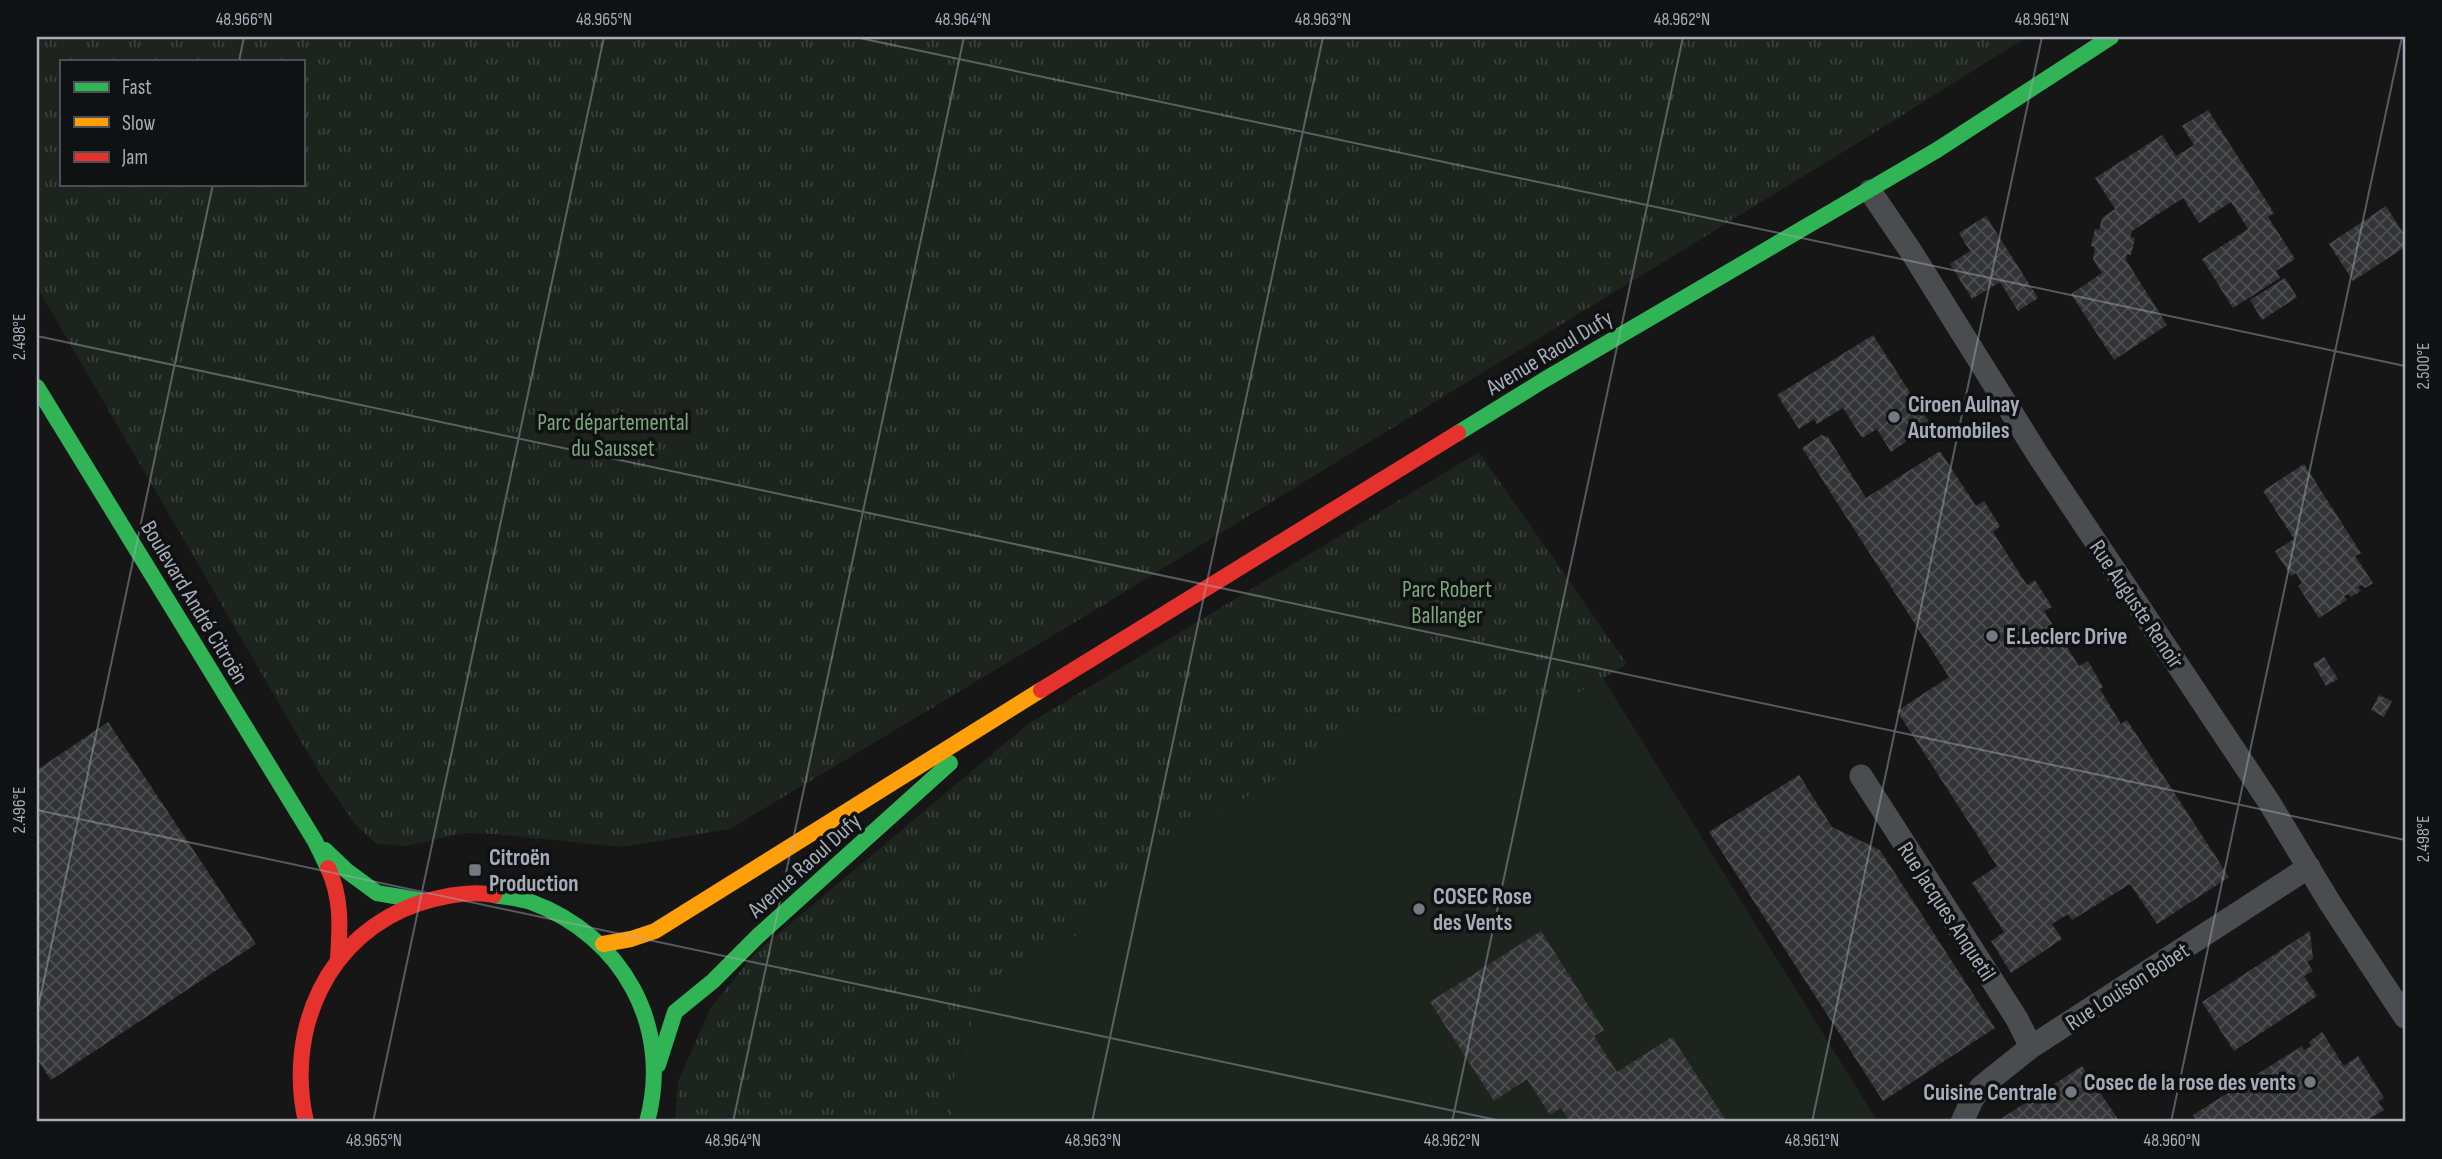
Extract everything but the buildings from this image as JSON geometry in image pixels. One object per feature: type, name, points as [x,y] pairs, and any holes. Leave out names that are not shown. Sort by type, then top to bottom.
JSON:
[{"type":"main road","name":"Avenue Raoul Dufy","points":[[603,944],[655,931],[1544,380],[1937,150],[2111,37]]},
{"type":"main road","name":"Boulevard André Citroën","points":[[37,387],[315,841],[334,882],[341,915],[338,959]]},
{"type":"main road","name":"Avenue Raoul Dufy","points":[[655,1073],[675,1012],[713,981],[759,935],[1011,708]]},
{"type":"main road","name":"Boulevard André Citroën","points":[[315,841],[347,871],[377,893],[423,901]]},
{"type":"main road","points":[[306,1122],[299,1082],[301,1044],[314,999],[338,959],[372,928],[391,915],[423,901],[454,894],[476,893],[519,897],[550,908],[578,924],[603,944],[625,972],[642,1003],[652,1038],[655,1073],[652,1107],[647,1122]]},
{"type":"street","name":"Rue Auguste Renoir","points":[[1870,191],[1912,253],[2038,455],[2269,802],[2330,903],[2405,1017]]},
{"type":"street","name":"Rue Jacques Anquetil","points":[[1861,776],[2017,1019],[2031,1047]]},
{"type":"street","name":"Rue Louison Bobet","points":[[1962,1122],[1968,1106],[1981,1087],[2031,1047],[2309,867]]},
{"type":"green space","name":"Parc départemental du Sausset","points":[[37,37],[2027,37],[1072,624],[730,829],[621,847],[466,833],[405,846],[377,844],[356,825],[320,774],[37,287]]},
{"type":"green space","name":"Parc Robert Ballanger","points":[[1479,452],[1627,664],[1526,724],[1410,711],[1360,725],[1089,897],[1095,921],[975,1013],[951,1085],[953,1122],[675,1122],[678,1082],[710,1009],[754,954],[1028,724]]},
{"type":"green space","name":"COSEC Rose des Vents","points":[[1603,678],[1878,1122],[953,1122],[951,1085],[975,1013],[1095,921],[1088,897],[1360,725],[1410,711],[1526,724]]},
{"type":"traffic: fast","points":[[1458,433],[1937,150],[2111,37]]},
{"type":"traffic: fast","points":[[37,387],[315,841],[328,868]]},
{"type":"traffic: fast","points":[[658,1065],[675,1012],[713,981],[759,935],[950,763]]},
{"type":"traffic: fast","points":[[325,850],[347,871],[377,893],[423,901]]},
{"type":"traffic: fast","points":[[494,895],[531,902],[563,917],[592,937],[615,962],[633,989],[646,1020],[653,1052],[653,1087],[647,1122]]},
{"type":"traffic: slow","points":[[603,944],[655,931],[1041,690]]},
{"type":"traffic: jam","points":[[1041,690],[1458,433]]},
{"type":"traffic: jam","points":[[328,868],[338,902],[338,959]]},
{"type":"traffic: jam","points":[[306,1122],[301,1087],[302,1053],[308,1020],[320,990],[338,962],[360,937],[388,918],[420,903],[457,894],[494,895]]},
{"type":"place","name":"Ciroen Aulnay Automobiles","points":[[1894,417]]},
{"type":"place","name":"E.Leclerc Drive","points":[[1992,636]]},
{"type":"place","name":"Citroën Production","points":[[475,870]]},
{"type":"place","name":"COSEC Rose des Vents","points":[[1419,909]]},
{"type":"place","name":"Cosec de la rose des vents","points":[[2310,1082]]},
{"type":"place","name":"Cuisine Centrale","points":[[2071,1092]]}]
